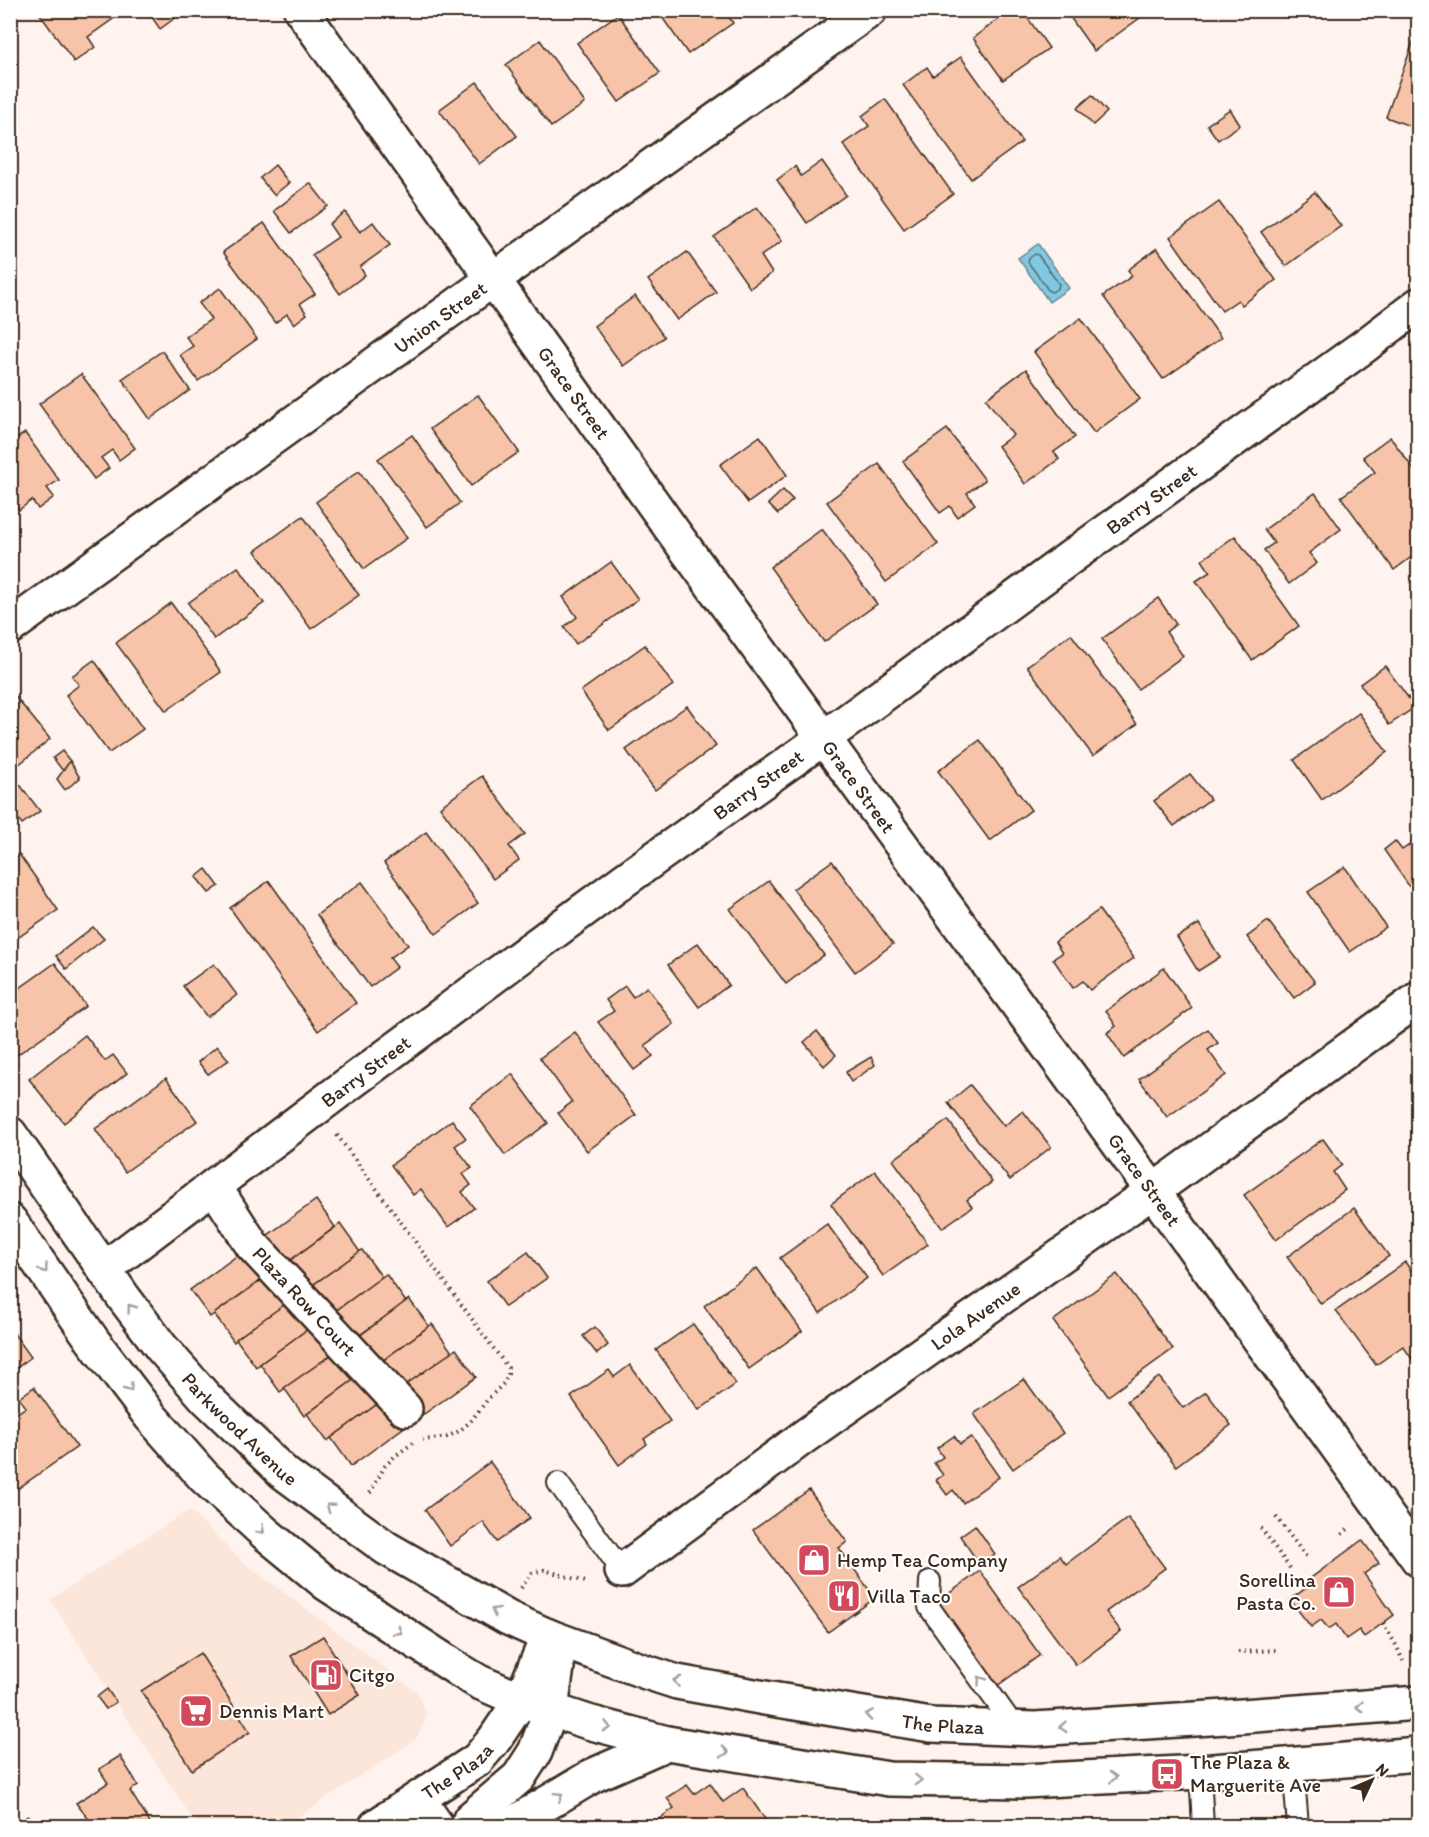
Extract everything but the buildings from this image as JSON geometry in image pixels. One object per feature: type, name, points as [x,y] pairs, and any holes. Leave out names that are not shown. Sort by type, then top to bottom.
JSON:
[{"type":"street","name":"Grace Street","points":[[301,10],[492,280],[1419,1559]]},
{"type":"street","name":"Union Street","points":[[10,627],[870,10]]},
{"type":"street","name":"Barry Street","points":[[104,1269],[605,894],[1419,305]]},
{"type":"street","name":"Lola Avenue","points":[[622,1571],[812,1431],[1153,1191],[1419,999]]},
{"type":"street","name":"Parkwood Avenue","points":[[10,1134],[160,1347],[206,1398],[284,1473],[386,1548],[508,1618],[548,1636]]},
{"type":"street","name":"Plaza Row Court","points":[[214,1186],[252,1245],[405,1409]]},
{"type":"street","points":[[10,1221],[93,1341],[151,1417],[213,1485],[265,1533],[327,1584],[459,1670],[479,1682],[536,1705],[588,1722],[667,1743],[890,1779],[1025,1781],[1200,1772],[1419,1754]]},
{"type":"street","name":"The Plaza","points":[[376,1827],[477,1760],[494,1740],[536,1705],[548,1636],[677,1682],[931,1725],[1035,1729],[1419,1703]]},
{"type":"street","points":[[468,1827],[470,1819],[519,1777],[535,1752],[536,1705]]},
{"type":"street","points":[[509,1827],[594,1775],[667,1743]]},
{"type":"street","points":[[418,1800],[437,1827]]},
{"type":"lane","name":"Lola Avenue","points":[[558,1483],[622,1571]]},
{"type":"lane","points":[[930,1581],[929,1607],[1015,1728]]},
{"type":"lane","points":[[1293,1765],[1298,1827]]},
{"type":"lane","points":[[1200,1772],[1203,1827]]},
{"type":"path","points":[[335,1132],[508,1368],[505,1382],[470,1422],[447,1437],[427,1438],[413,1443],[395,1456],[385,1466],[366,1499]]},
{"type":"path","points":[[1276,1516],[1308,1559]]},
{"type":"path","points":[[1261,1528],[1292,1571]]},
{"type":"path","points":[[1342,1534],[1348,1529]]},
{"type":"path","points":[[520,1591],[532,1574],[544,1569],[586,1582]]},
{"type":"path","points":[[1383,1623],[1403,1661]]},
{"type":"path","points":[[1238,1652],[1277,1650]]},
{"type":"shaded area","points":[[189,1510],[243,1562],[417,1692],[427,1716],[416,1739],[284,1826],[197,1826],[50,1600]]},
{"type":"water","points":[[1038,244],[1069,288],[1049,302],[1018,258]]},
{"type":"place","name":"Hemp Tea Company","points":[[814,1560]]},
{"type":"place","name":"Sorellina Pasta Co.","points":[[1339,1592]]},
{"type":"place","name":"Villa Taco","points":[[844,1596]]},
{"type":"place","name":"Citgo","points":[[326,1675]]},
{"type":"place","name":"Dennis Mart","points":[[196,1711]]},
{"type":"place","name":"The Plaza & Marguerite Ave","points":[[1167,1774]]}]
